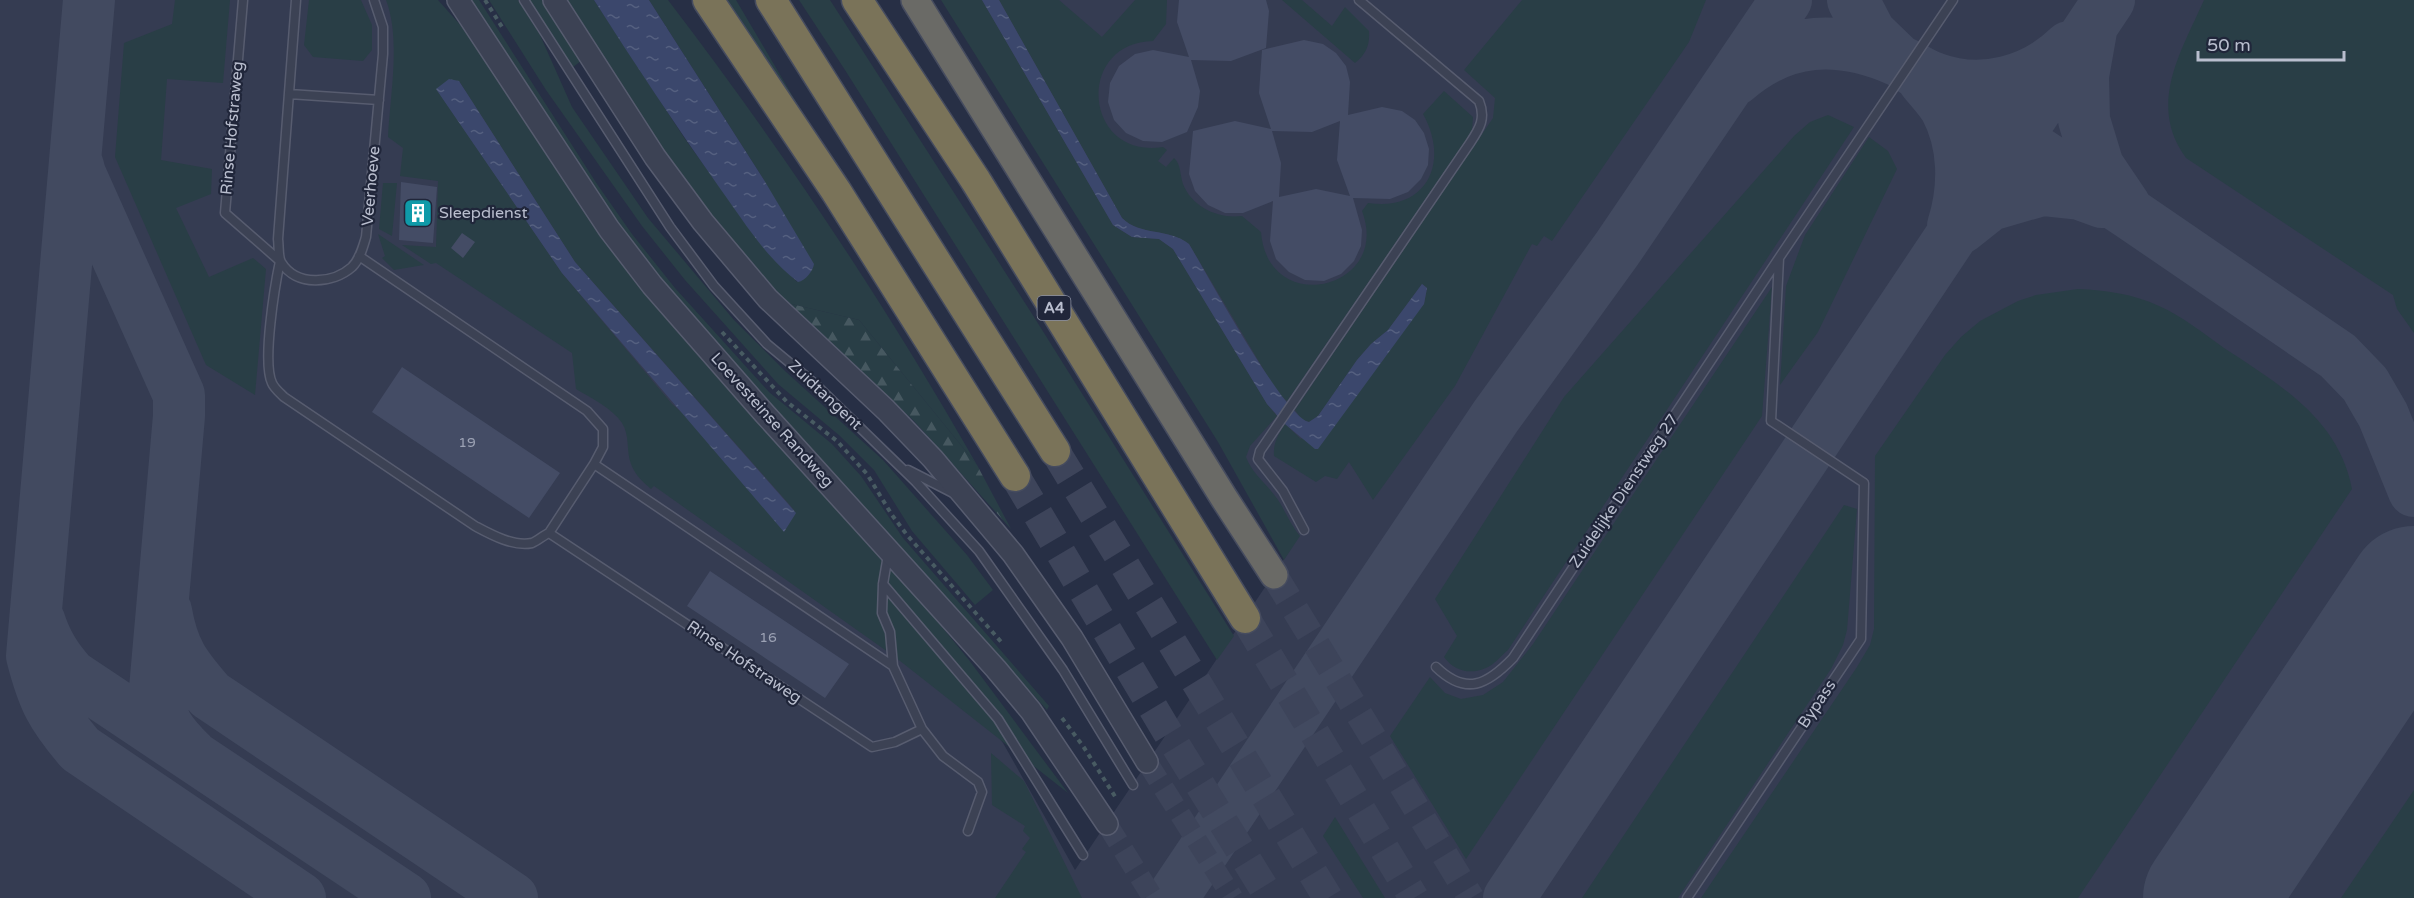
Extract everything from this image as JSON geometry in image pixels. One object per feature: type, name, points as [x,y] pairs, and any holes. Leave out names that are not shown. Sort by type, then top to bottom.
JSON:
[{"type":"highway","points":[[708,0],[836,191],[1015,476]]},
{"type":"highway","points":[[771,0],[1055,451]]},
{"type":"highway","name":"A4","points":[[915,0],[1274,575]]},
{"type":"highway","name":"A4","points":[[858,1],[976,182],[1245,618]]},
{"type":"street","points":[[554,0],[655,157],[703,222],[768,299],[886,410],[933,459],[1014,554],[1072,638],[1148,762]]},
{"type":"street","name":"Loevesteinse Randweg","points":[[457,1],[493,51],[609,229],[652,285],[764,413],[996,669],[1031,711],[1107,824]]},
{"type":"lane","name":"Rinse Hofstraweg","points":[[243,0],[225,213],[280,261]]},
{"type":"lane","points":[[280,261],[304,280],[320,281],[337,276],[352,266],[359,256],[587,411],[603,429],[603,447],[549,532],[532,543],[511,541],[475,526],[284,397],[272,383],[268,367],[275,285],[280,261],[278,239],[296,0]]},
{"type":"lane","name":"Veerhoeve","points":[[359,256],[366,237],[379,100],[383,27],[374,0]]},
{"type":"lane","name":"Zuidtangent","points":[[524,0],[670,227],[714,286],[767,344],[814,384],[899,466],[979,551],[1063,670],[1132,785]]},
{"type":"lane","points":[[1304,530],[1282,491],[1258,459],[1272,434],[1470,143],[1481,126],[1484,112],[1479,101],[1359,0]]},
{"type":"lane","name":"Zuidelijke Dienstweg 27","points":[[1436,668],[1454,682],[1463,685],[1479,684],[1499,673],[1513,658],[1953,0]]},
{"type":"lane","points":[[289,94],[379,100]]},
{"type":"lane","name":"Bypass","points":[[1687,898],[1861,639],[1864,483],[1771,421],[1779,258]]},
{"type":"lane","points":[[594,464],[893,666]]},
{"type":"lane","points":[[899,466],[969,501]]},
{"type":"lane","name":"Rinse Hofstraweg","points":[[549,532],[872,747],[896,742],[922,729]]},
{"type":"lane","points":[[889,549],[883,584],[882,613],[890,632],[893,666],[922,729],[943,756],[978,782],[982,792],[968,831]]},
{"type":"lane","points":[[883,584],[998,719],[1083,855]]},
{"type":"path","name":"Loevesteinse Randweg","points":[[718,327],[787,402],[844,449],[867,474],[907,535],[1004,645]]},
{"type":"path","points":[[1060,715],[1120,804]]},
{"type":"shaded area","points":[[0,0],[390,0],[960,686],[1003,743],[1075,870],[1290,550],[950,0],[2414,0],[2414,898],[0,898]]},
{"type":"green space","points":[[175,0],[230,0],[223,83],[167,79],[161,160],[212,169],[211,194],[176,208],[209,277],[253,258],[266,269],[255,395],[206,365],[115,157],[124,43],[172,24]]},
{"type":"green space","points":[[309,0],[361,0],[372,25],[372,50],[363,61],[313,57],[304,45]]},
{"type":"green space","points":[[386,0],[438,0],[463,28],[610,246],[892,566],[969,660],[1068,793],[895,657],[654,486],[651,489],[633,468],[622,423],[607,408],[576,389],[572,353],[436,263],[431,264],[402,245],[436,247],[438,181],[400,176],[403,148],[388,137],[394,50]],"holes":[[[459,81],[575,262],[796,512],[672,404],[562,273],[437,90]]]},
{"type":"green space","points":[[469,0],[479,0],[597,184],[632,234],[675,288],[769,392],[832,444],[861,476],[903,538],[1049,706],[1047,710],[764,398],[627,239]]},
{"type":"green space","points":[[489,0],[518,0],[540,35],[572,107],[648,218],[734,320],[785,371],[883,460],[967,555],[993,590],[975,605],[912,531],[874,470],[840,436],[778,384],[685,280],[642,226],[546,90]]},
{"type":"green space","points":[[529,0],[542,0],[581,61],[573,67]]},
{"type":"green space","points":[[565,0],[594,0],[685,139],[761,244],[797,282],[764,180],[649,0],[668,0],[751,112],[830,227],[906,345],[977,465],[859,320],[787,303],[747,259],[665,153]]},
{"type":"green space","points":[[721,0],[736,0],[802,112]]},
{"type":"green space","points":[[799,0],[830,0],[1034,317],[1234,636],[1217,660],[845,70]]},
{"type":"green space","points":[[941,0],[982,0],[1113,225],[1132,237],[1159,239],[1173,249],[1267,404],[1277,416],[1250,446],[1246,457],[1253,470],[1276,497],[1300,536],[1284,560],[1218,442]]},
{"type":"green space","points":[[999,0],[1059,0],[1102,37],[1135,0],[1167,0],[1166,24],[1153,41],[1128,47],[1110,60],[1101,79],[1099,100],[1104,120],[1117,136],[1137,146],[1163,147],[1167,150],[1158,161],[1166,167],[1174,158],[1176,160],[1187,192],[1199,205],[1224,216],[1242,216],[1261,232],[1269,259],[1284,276],[1304,284],[1325,283],[1345,275],[1360,259],[1367,238],[1362,211],[1368,203],[1388,204],[1405,200],[1428,180],[1433,166],[1434,149],[1431,132],[1423,114],[1444,91],[1473,117],[1472,131],[1287,401],[1277,392],[1189,244],[1173,236],[1129,224],[1122,218]]},
{"type":"green space","points":[[1282,0],[1302,0],[1332,26],[1345,7],[1369,31],[1365,53],[1355,63]]},
{"type":"green space","points":[[1522,0],[1706,0],[1689,42],[1552,241],[1544,236],[1537,246],[1532,244],[1455,386],[1373,500],[1349,462],[1337,479],[1325,476],[1316,482],[1274,456],[1277,439],[1285,424],[1301,439],[1424,304],[1427,288],[1422,284],[1388,330],[1357,360],[1318,416],[1309,422],[1302,420],[1295,410],[1493,118],[1495,98],[1464,70]]},
{"type":"green space","points":[[2204,0],[2414,0],[2414,333],[2397,309],[2393,295],[2186,158],[2175,138],[2169,118],[2168,98],[2178,59]]},
{"type":"green space","points":[[1828,115],[1854,127],[1508,650],[1492,665],[1480,670],[1468,671],[1453,666],[1444,657],[1457,636],[1435,599],[1564,397],[1794,136],[1810,122]]},
{"type":"green space","points":[[1869,137],[1888,151],[1897,169],[1818,332],[1780,385],[1786,286],[1805,235]]},
{"type":"green space","points":[[383,183],[397,183],[392,236],[379,229]]},
{"type":"green space","points":[[378,234],[424,265],[394,270],[382,258],[385,256]]},
{"type":"green space","points":[[1772,287],[1762,416],[1466,859],[1390,736],[1430,677],[1445,693],[1461,699],[1483,695],[1503,682],[1533,644]]},
{"type":"green space","points":[[2078,289],[2119,293],[2139,298],[2168,310],[2265,375],[2304,406],[2320,423],[2334,442],[2345,464],[2352,489],[2078,898],[1701,898],[1870,645],[1874,629],[1875,456],[1945,355],[1980,321],[2018,301],[2036,295]]},
{"type":"green space","points":[[787,303],[859,320],[977,465],[1011,529],[914,421]]},
{"type":"green space","points":[[1844,505],[1857,509],[1847,630],[1843,645],[1831,669],[1678,898],[1582,898]]},
{"type":"green space","points":[[991,753],[1024,781],[1082,898],[995,898],[1026,852],[1022,849],[1030,838],[1023,831],[1025,826],[992,805]]},
{"type":"green space","points":[[2414,790],[2414,898],[2341,898]]},
{"type":"green space","points":[[1335,817],[1385,898],[1363,898],[1323,836]]},
{"type":"water","points":[[594,0],[649,0],[764,180],[814,264],[810,273],[803,280],[798,282],[786,272],[755,238],[671,118]]},
{"type":"water","points":[[982,0],[999,0],[1122,218],[1129,224],[1173,236],[1189,244],[1265,371],[1297,414],[1309,422],[1318,416],[1357,360],[1388,330],[1422,284],[1427,288],[1424,304],[1318,449],[1315,449],[1285,424],[1267,404],[1173,249],[1159,239],[1132,237],[1113,225]]},
{"type":"water","points":[[449,79],[459,81],[575,262],[796,513],[784,532],[562,273],[436,89]]},
{"type":"building","points":[[1179,0],[1266,0],[1269,11],[1266,48],[1231,61],[1191,60],[1200,91],[1198,107],[1187,132],[1162,142],[1143,141],[1126,133],[1114,120],[1108,102],[1110,83],[1119,66],[1135,54],[1153,50],[1189,57],[1177,22]]},
{"type":"building","points":[[1304,40],[1323,44],[1336,53],[1346,66],[1350,82],[1348,115],[1382,107],[1402,111],[1415,120],[1424,133],[1429,149],[1428,165],[1421,179],[1408,192],[1390,199],[1353,198],[1362,230],[1361,246],[1354,261],[1341,274],[1324,281],[1305,280],[1289,272],[1276,259],[1270,241],[1273,201],[1243,213],[1225,213],[1208,205],[1195,191],[1189,174],[1193,131],[1235,121],[1271,129],[1259,93],[1262,50]],"holes":[[[1340,121],[1337,160],[1350,196],[1316,189],[1279,197],[1281,163],[1272,131],[1312,132]]]},
{"type":"building","name":"Sleepdienst","points":[[401,182],[437,187],[433,243],[399,240]]},
{"type":"building","points":[[462,233],[475,242],[463,258],[451,248]]},
{"type":"building","points":[[402,367],[560,473],[529,518],[372,412]]},
{"type":"building","points":[[710,571],[849,664],[825,698],[687,606]]},
{"type":"taxiway","points":[[89,0],[32,656],[49,706],[80,749],[300,898]]},
{"type":"taxiway","points":[[1172,898],[1496,416],[1617,249],[1786,0]]},
{"type":"taxiway","points":[[1853,0],[1870,33],[1898,60],[2129,213],[2338,356],[2365,384],[2383,415],[2414,491]]},
{"type":"taxiway","points":[[1509,898],[2109,0]]},
{"type":"taxiway","points":[[2091,31],[2083,76],[2084,120],[2098,166],[2125,206]]},
{"type":"taxiway","points":[[1735,80],[1754,65],[1773,55],[1813,44],[1833,44],[1854,46],[1875,52],[1902,62],[1929,76],[1952,83],[1970,86],[1989,85],[2006,82],[2040,69],[2069,47]]},
{"type":"taxiway","points":[[1924,81],[1945,107],[1956,136],[1961,181],[1953,226]]},
{"type":"taxiway","points":[[78,166],[179,395],[155,689],[160,710],[167,725],[191,754]]},
{"type":"taxiway","points":[[1961,228],[1990,205],[2042,190],[2080,194],[2102,202]]},
{"type":"taxiway","points":[[2405,605],[2414,576]]},
{"type":"taxiway","points":[[166,611],[172,637],[181,657],[210,695],[512,898]]},
{"type":"taxiway","points":[[39,620],[52,649],[71,675],[405,898]]},
{"type":"runway","points":[[2209,898],[2414,592]]},
{"type":"tunnel","points":[[1055,451],[1328,898]]},
{"type":"tunnel","points":[[1015,476],[1168,733],[1270,898]]},
{"type":"tunnel","points":[[1274,575],[1471,898]]},
{"type":"tunnel","points":[[1245,618],[1414,898]]},
{"type":"tunnel","points":[[1147,762],[1233,898]]},
{"type":"tunnel","points":[[1107,824],[1153,898]]},
{"type":"place","name":"Sleepdienst","points":[[418,213]]}]
